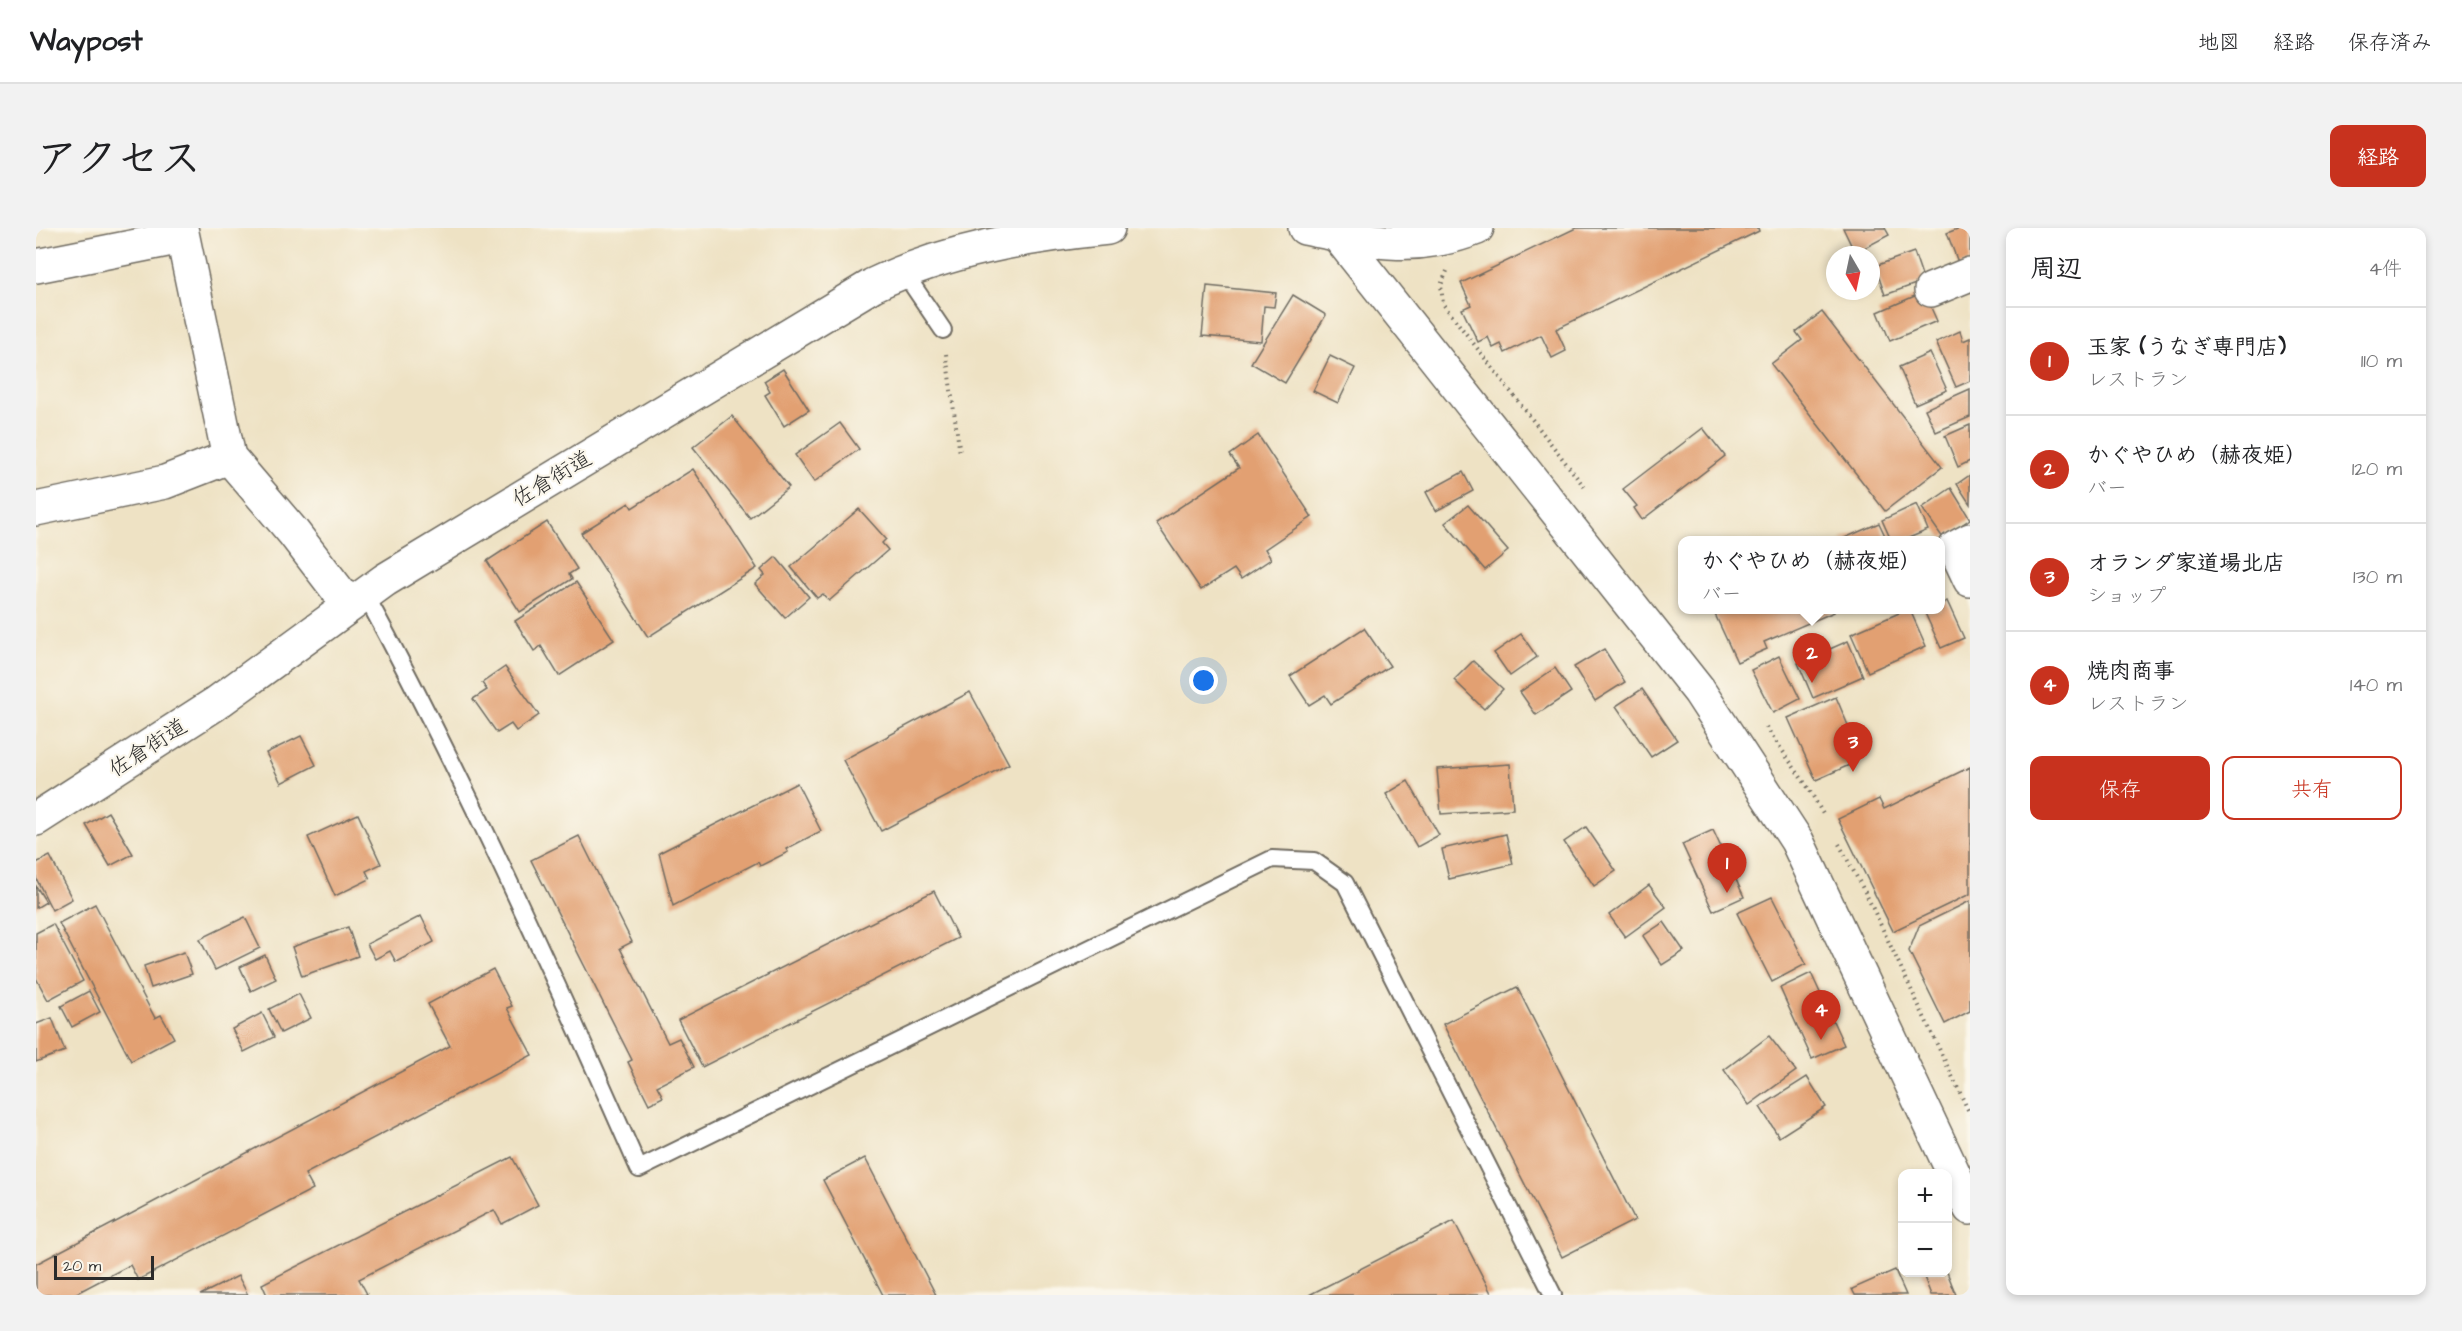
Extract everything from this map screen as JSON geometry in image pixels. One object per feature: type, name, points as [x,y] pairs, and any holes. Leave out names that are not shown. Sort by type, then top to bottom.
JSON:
[{"type":"main road","name":"佐倉街道","points":[[36,819],[215,704],[357,600],[812,321],[903,271],[982,248],[1108,228]]},
{"type":"main road","points":[[1305,228],[1335,231],[1401,244],[1459,235],[1477,228]]},
{"type":"main road","points":[[1335,231],[1699,691],[1797,841],[1970,1208]]},
{"type":"main road","points":[[36,266],[182,233],[229,457],[293,532],[357,600]]},
{"type":"main road","points":[[1932,290],[1970,274]]},
{"type":"main road","points":[[36,509],[165,482],[229,457]]},
{"type":"main road","points":[[1970,540],[1955,548],[1970,580]]},
{"type":"lane","points":[[903,271],[943,330]]},
{"type":"lane","points":[[357,600],[422,700],[536,934],[639,1169],[1272,859],[1314,861],[1345,883],[1553,1295]]},
{"type":"path","points":[[943,330],[960,454]]},
{"type":"building","points":[[1576,228],[1758,228],[1759,231],[1556,329],[1566,351],[1552,358],[1541,335],[1505,353],[1501,344],[1493,348],[1488,337],[1478,342],[1462,309],[1471,305],[1461,283]]},
{"type":"building","points":[[1843,228],[1885,228],[1889,235],[1868,246],[1852,246]]},
{"type":"building","points":[[1960,228],[1970,228],[1970,261],[1959,265],[1947,233]]},
{"type":"building","points":[[1914,252],[1924,281],[1885,295],[1880,280],[1880,264]]},
{"type":"building","points":[[1207,286],[1276,293],[1274,307],[1264,306],[1261,341],[1202,336]]},
{"type":"building","points":[[1924,292],[1937,321],[1890,341],[1878,312]]},
{"type":"building","points":[[1293,295],[1326,315],[1285,383],[1251,363]]},
{"type":"building","points":[[1822,312],[1942,467],[1885,511],[1771,364],[1802,340],[1796,332]]},
{"type":"building","points":[[1960,331],[1963,341],[1970,338],[1970,381],[1956,387],[1936,342]]},
{"type":"building","points":[[1930,353],[1947,390],[1915,404],[1899,367]]},
{"type":"building","points":[[1330,356],[1355,368],[1338,403],[1313,391]]},
{"type":"building","points":[[783,369],[809,410],[784,426],[765,395],[770,392],[764,381]]},
{"type":"building","points":[[1970,389],[1970,417],[1936,432],[1925,409]]},
{"type":"building","points":[[732,416],[789,487],[750,518],[693,447]]},
{"type":"building","points":[[840,423],[859,449],[814,482],[795,455]]},
{"type":"building","points":[[1970,425],[1970,461],[1958,467],[1945,436]]},
{"type":"building","points":[[1703,428],[1725,456],[1642,520],[1634,508],[1637,506],[1623,489]]},
{"type":"building","points":[[1258,435],[1312,517],[1265,549],[1271,559],[1241,579],[1234,569],[1201,590],[1156,523],[1239,468],[1230,455]]},
{"type":"building","points":[[693,469],[757,568],[648,637],[581,533],[629,503],[632,508]]},
{"type":"building","points":[[1463,472],[1473,491],[1436,511],[1426,492]]},
{"type":"building","points":[[1970,475],[1970,504],[1957,484]]},
{"type":"building","points":[[1951,488],[1970,519],[1945,537],[1942,536],[1922,508]]},
{"type":"building","points":[[1917,504],[1928,530],[1914,536],[1889,536],[1882,520]]},
{"type":"building","points":[[1468,505],[1508,551],[1485,570],[1445,523]]},
{"type":"building","points":[[859,509],[886,539],[882,543],[888,550],[829,601],[823,594],[817,598],[791,567]]},
{"type":"building","points":[[547,522],[577,569],[569,574],[572,579],[520,612],[487,561]]},
{"type":"building","points":[[1879,523],[1885,536],[1849,536]]},
{"type":"building","points":[[776,557],[809,597],[785,618],[755,584],[765,575],[761,570]]},
{"type":"building","points":[[576,582],[614,640],[559,676],[541,646],[534,651],[515,621]]},
{"type":"building","points":[[1947,601],[1964,638],[1941,648],[1925,614],[1945,614],[1945,602]]},
{"type":"building","points":[[1715,614],[1829,614],[1764,642],[1767,649],[1737,662]]},
{"type":"building","points":[[1897,614],[1912,614],[1926,646],[1868,672],[1851,634]]},
{"type":"building","points":[[1364,628],[1390,666],[1331,704],[1325,695],[1309,705],[1290,676]]},
{"type":"building","points":[[1521,634],[1537,657],[1510,676],[1494,653]]},
{"type":"building","points":[[1848,641],[1863,676],[1813,698],[1798,663]]},
{"type":"building","points":[[1604,649],[1625,682],[1595,701],[1574,667]]},
{"type":"building","points":[[1779,656],[1800,699],[1773,713],[1751,670]]},
{"type":"building","points":[[1473,661],[1503,689],[1484,709],[1454,680]]},
{"type":"building","points":[[505,667],[539,715],[516,731],[511,724],[497,733],[473,699],[487,690],[482,683]]},
{"type":"building","points":[[1555,668],[1571,692],[1536,715],[1520,692]]},
{"type":"building","points":[[1642,689],[1677,740],[1651,757],[1616,706]]},
{"type":"building","points":[[970,692],[1009,764],[881,831],[843,760]]},
{"type":"building","points":[[1836,697],[1855,742],[1849,745],[1856,762],[1816,780],[1788,718]]},
{"type":"building","points":[[301,736],[316,765],[281,783],[266,753]]},
{"type":"building","points":[[1510,764],[1513,809],[1441,814],[1437,769]]},
{"type":"building","points":[[1970,767],[1970,894],[1893,931],[1838,819],[1879,799],[1884,809]]},
{"type":"building","points":[[1408,781],[1439,835],[1417,847],[1386,794]]},
{"type":"building","points":[[797,783],[821,831],[786,849],[788,852],[760,866],[758,862],[673,906],[659,853]]},
{"type":"building","points":[[108,812],[133,854],[110,866],[86,825]]},
{"type":"building","points":[[358,814],[381,864],[366,871],[370,879],[335,896],[308,837]]},
{"type":"building","points":[[1586,827],[1616,871],[1594,886],[1564,842]]},
{"type":"building","points":[[1713,830],[1744,897],[1713,911],[1682,844]]},
{"type":"building","points":[[1506,834],[1513,864],[1449,879],[1442,849]]},
{"type":"building","points":[[579,836],[632,942],[620,948],[668,1043],[679,1038],[694,1067],[657,1086],[663,1097],[649,1104],[628,1062],[632,1060],[531,860]]},
{"type":"building","points":[[50,856],[72,899],[52,910],[36,878],[36,863]]},
{"type":"building","points":[[1649,885],[1666,907],[1625,937],[1609,915]]},
{"type":"building","points":[[36,886],[46,902],[36,908]]},
{"type":"building","points":[[934,891],[958,938],[702,1067],[678,1020]]},
{"type":"building","points":[[1772,897],[1806,964],[1772,982],[1737,913]]},
{"type":"building","points":[[1970,901],[1970,1011],[1945,1024],[1909,951],[1919,926]]},
{"type":"building","points":[[95,904],[155,1018],[161,1015],[174,1038],[131,1061],[59,923]]},
{"type":"building","points":[[421,916],[434,942],[396,962],[390,951],[375,959],[367,944]]},
{"type":"building","points":[[245,917],[260,948],[215,970],[200,939]]},
{"type":"building","points":[[1664,922],[1684,951],[1662,965],[1643,936]]},
{"type":"building","points":[[53,924],[83,981],[48,1000],[36,978],[36,933]]},
{"type":"building","points":[[348,927],[358,956],[302,976],[292,947]]},
{"type":"building","points":[[184,952],[192,974],[151,988],[144,966]]},
{"type":"building","points":[[265,955],[276,979],[251,991],[240,967]]},
{"type":"building","points":[[493,969],[512,1006],[507,1008],[532,1055],[305,1174],[313,1189],[138,1280],[130,1265],[73,1295],[36,1295],[36,1264],[450,1046],[428,1004]]},
{"type":"building","points":[[1811,973],[1844,1045],[1812,1059],[1780,988]]},
{"type":"building","points":[[1517,987],[1635,1220],[1562,1257],[1443,1024]]},
{"type":"building","points":[[89,991],[100,1012],[72,1027],[61,1006]]},
{"type":"building","points":[[299,994],[311,1018],[281,1033],[269,1009]]},
{"type":"building","points":[[262,1013],[274,1037],[244,1052],[232,1029]]},
{"type":"building","points":[[52,1018],[65,1051],[36,1062],[36,1024]]},
{"type":"building","points":[[1769,1036],[1796,1071],[1749,1105],[1724,1070]]},
{"type":"building","points":[[1807,1077],[1826,1107],[1779,1137],[1760,1107]]},
{"type":"building","points":[[512,1157],[538,1205],[502,1224],[494,1210],[359,1279],[367,1294],[364,1295],[267,1295],[262,1284]]},
{"type":"building","points":[[865,1158],[936,1295],[883,1295],[823,1180]]},
{"type":"building","points":[[1454,1221],[1492,1295],[1309,1295]]},
{"type":"building","points":[[1895,1270],[1906,1295],[1855,1295],[1852,1289]]},
{"type":"building","points":[[238,1276],[248,1295],[200,1295]]},
{"type":"building","points":[[1924,1277],[1949,1277],[1956,1295],[1931,1295]]},
{"type":"place","name":"かぐやひめ（赫夜姫）","points":[[1812,683]]},
{"type":"place","name":"オランダ家道場北店","points":[[1853,772]]},
{"type":"place","name":"玉家 (うなぎ専門店)","points":[[1727,893]]},
{"type":"place","name":"焼肉商事","points":[[1821,1040]]}]
